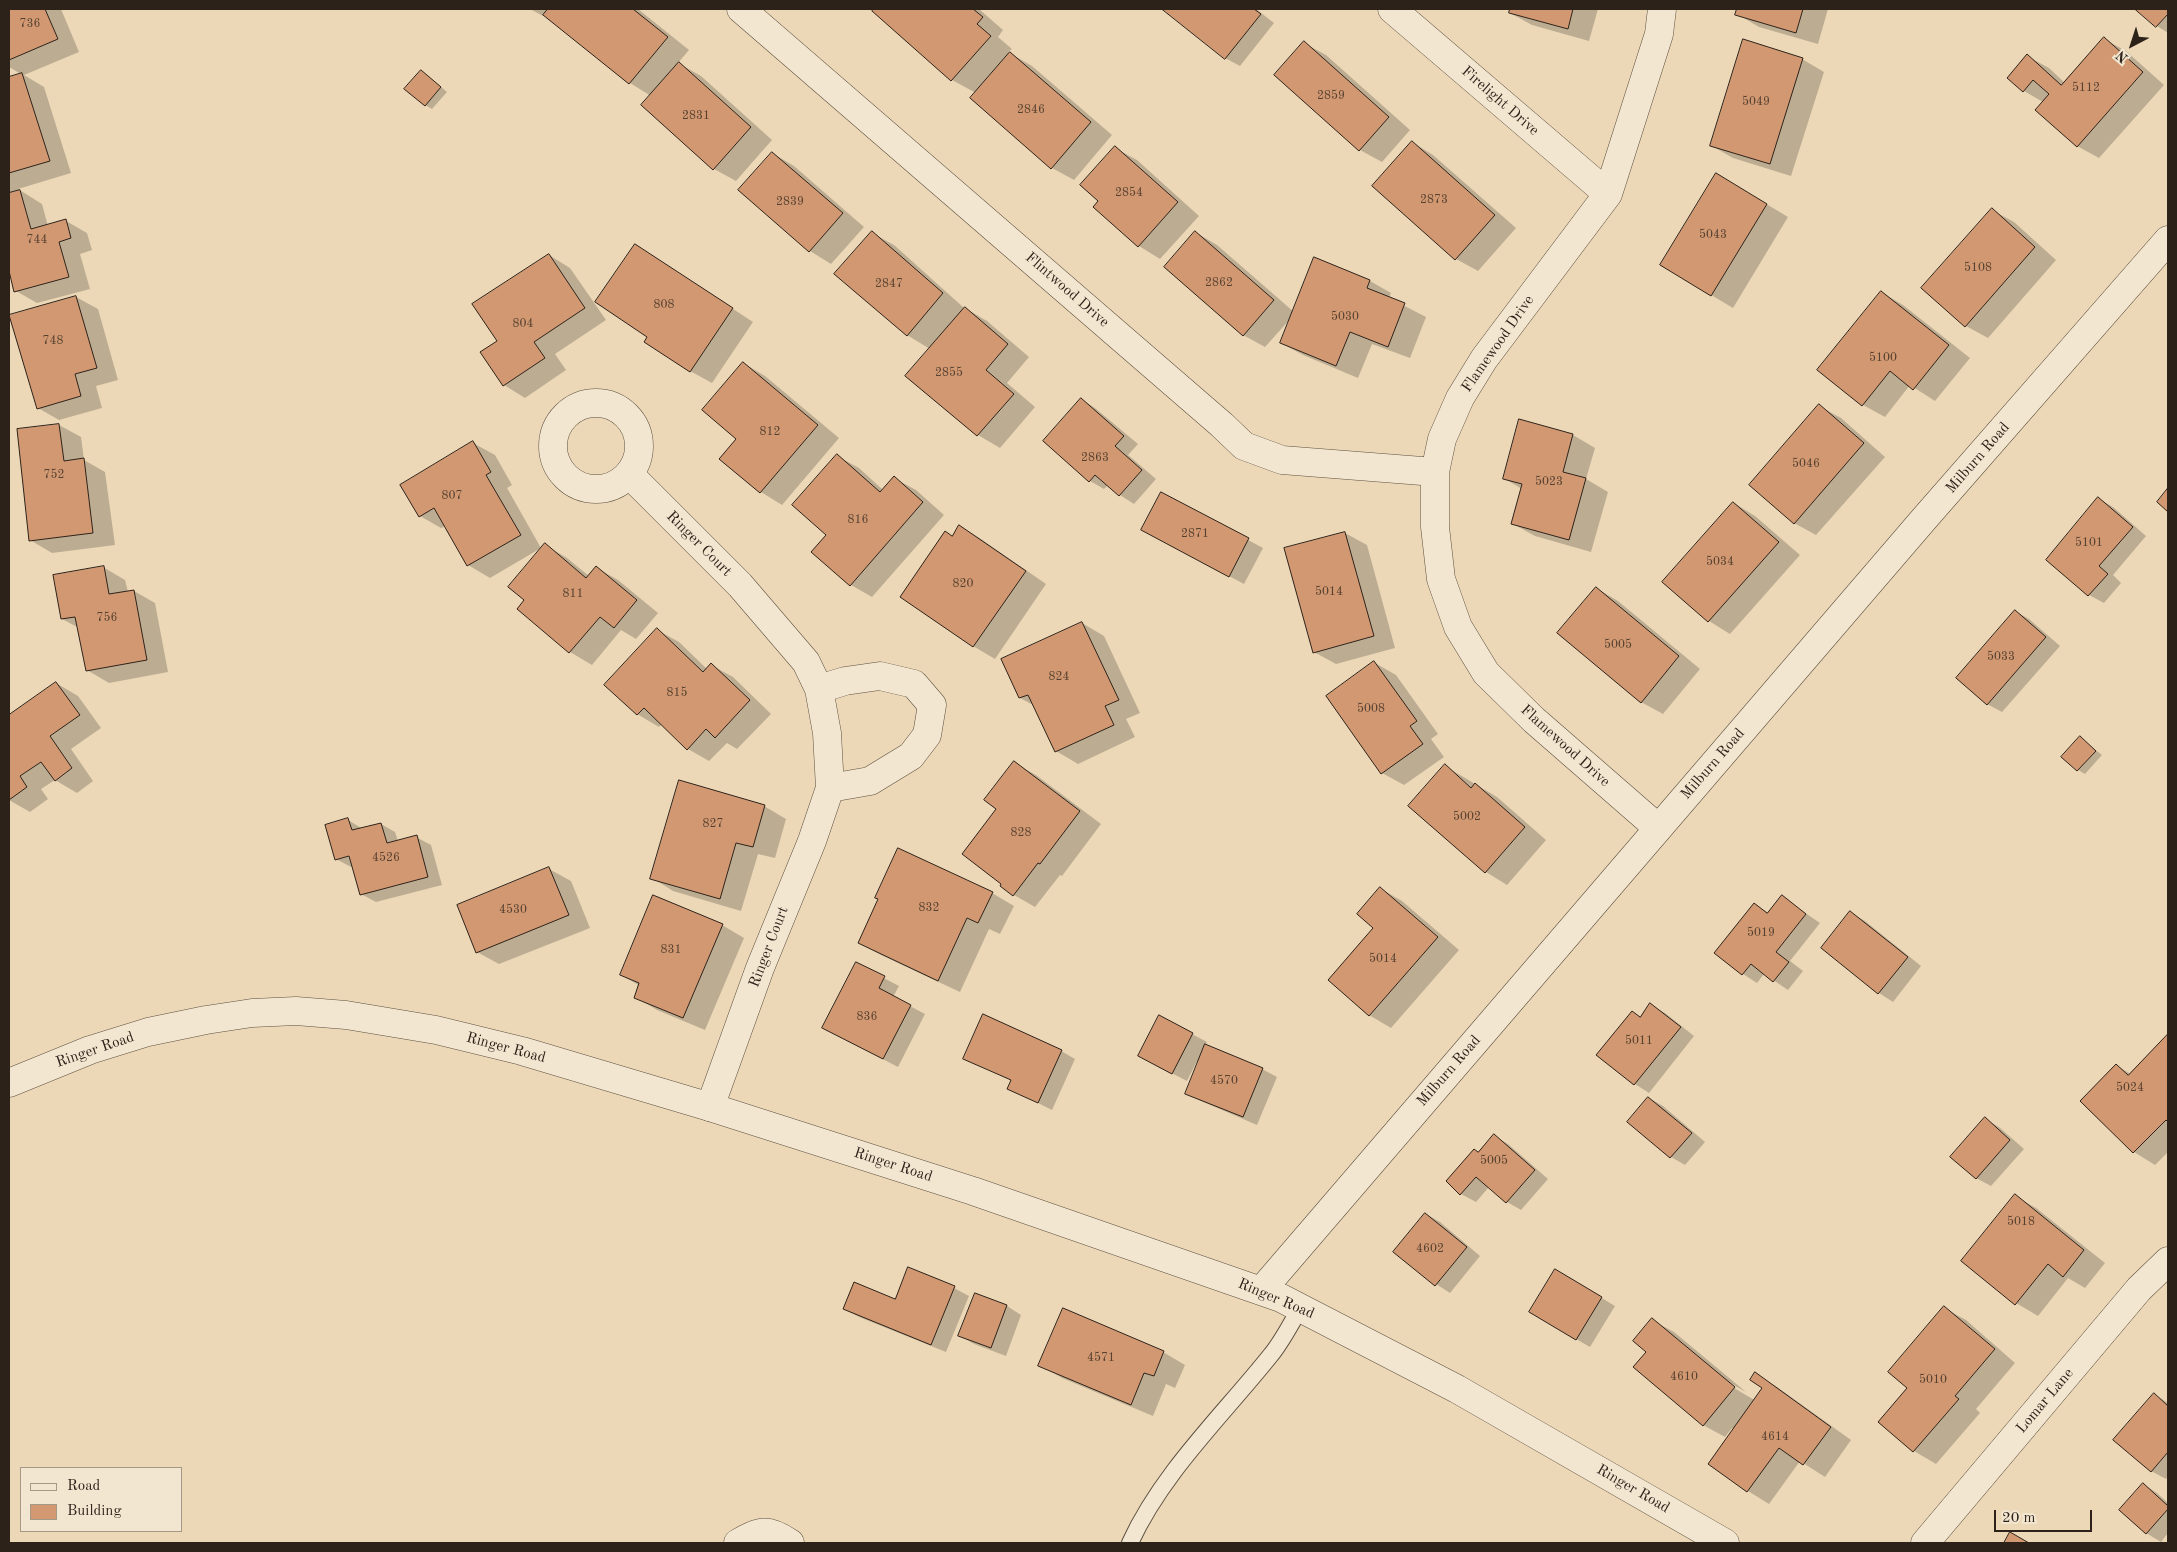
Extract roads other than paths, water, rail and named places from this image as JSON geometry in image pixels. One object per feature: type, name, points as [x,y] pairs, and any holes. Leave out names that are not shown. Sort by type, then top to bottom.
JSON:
[{"type":"street","name":"Flintwood Drive","points":[[742,9],[1244,446],[1282,460],[1435,472]]},
{"type":"street","name":"Firelight Drive","points":[[1392,9],[1608,194]]},
{"type":"street","name":"Flamewood Drive","points":[[1658,828],[1534,720],[1486,673],[1458,627],[1440,579],[1436,527],[1435,472],[1442,439],[1460,398],[1484,359],[1608,194],[1659,34],[1662,9]]},
{"type":"street","name":"Milburn Road","points":[[1261,1291],[1930,512],[2168,240]]},
{"type":"street","name":"Ringer Court","points":[[629,474],[740,584],[806,662],[819,689],[827,733],[830,788],[812,841],[760,968],[710,1107]]},
{"type":"street","points":[[819,689],[846,681],[880,676],[914,684],[932,705],[927,735],[911,756],[870,780],[830,788]]},
{"type":"street","name":"Ringer Road","points":[[9,1084],[90,1050],[148,1032],[252,1013],[296,1011],[346,1015],[436,1030],[522,1052],[710,1107],[974,1191],[1261,1291],[1301,1308],[1456,1389],[1725,1543]]},
{"type":"street","name":"Lomar Lane","points":[[1925,1543],[2139,1289],[2168,1260]]},
{"type":"street","points":[[738,1543],[754,1534],[774,1532],[790,1543]]},
{"type":"lane","points":[[1130,1543],[1142,1517],[1209,1426],[1271,1355],[1301,1308]]}]
